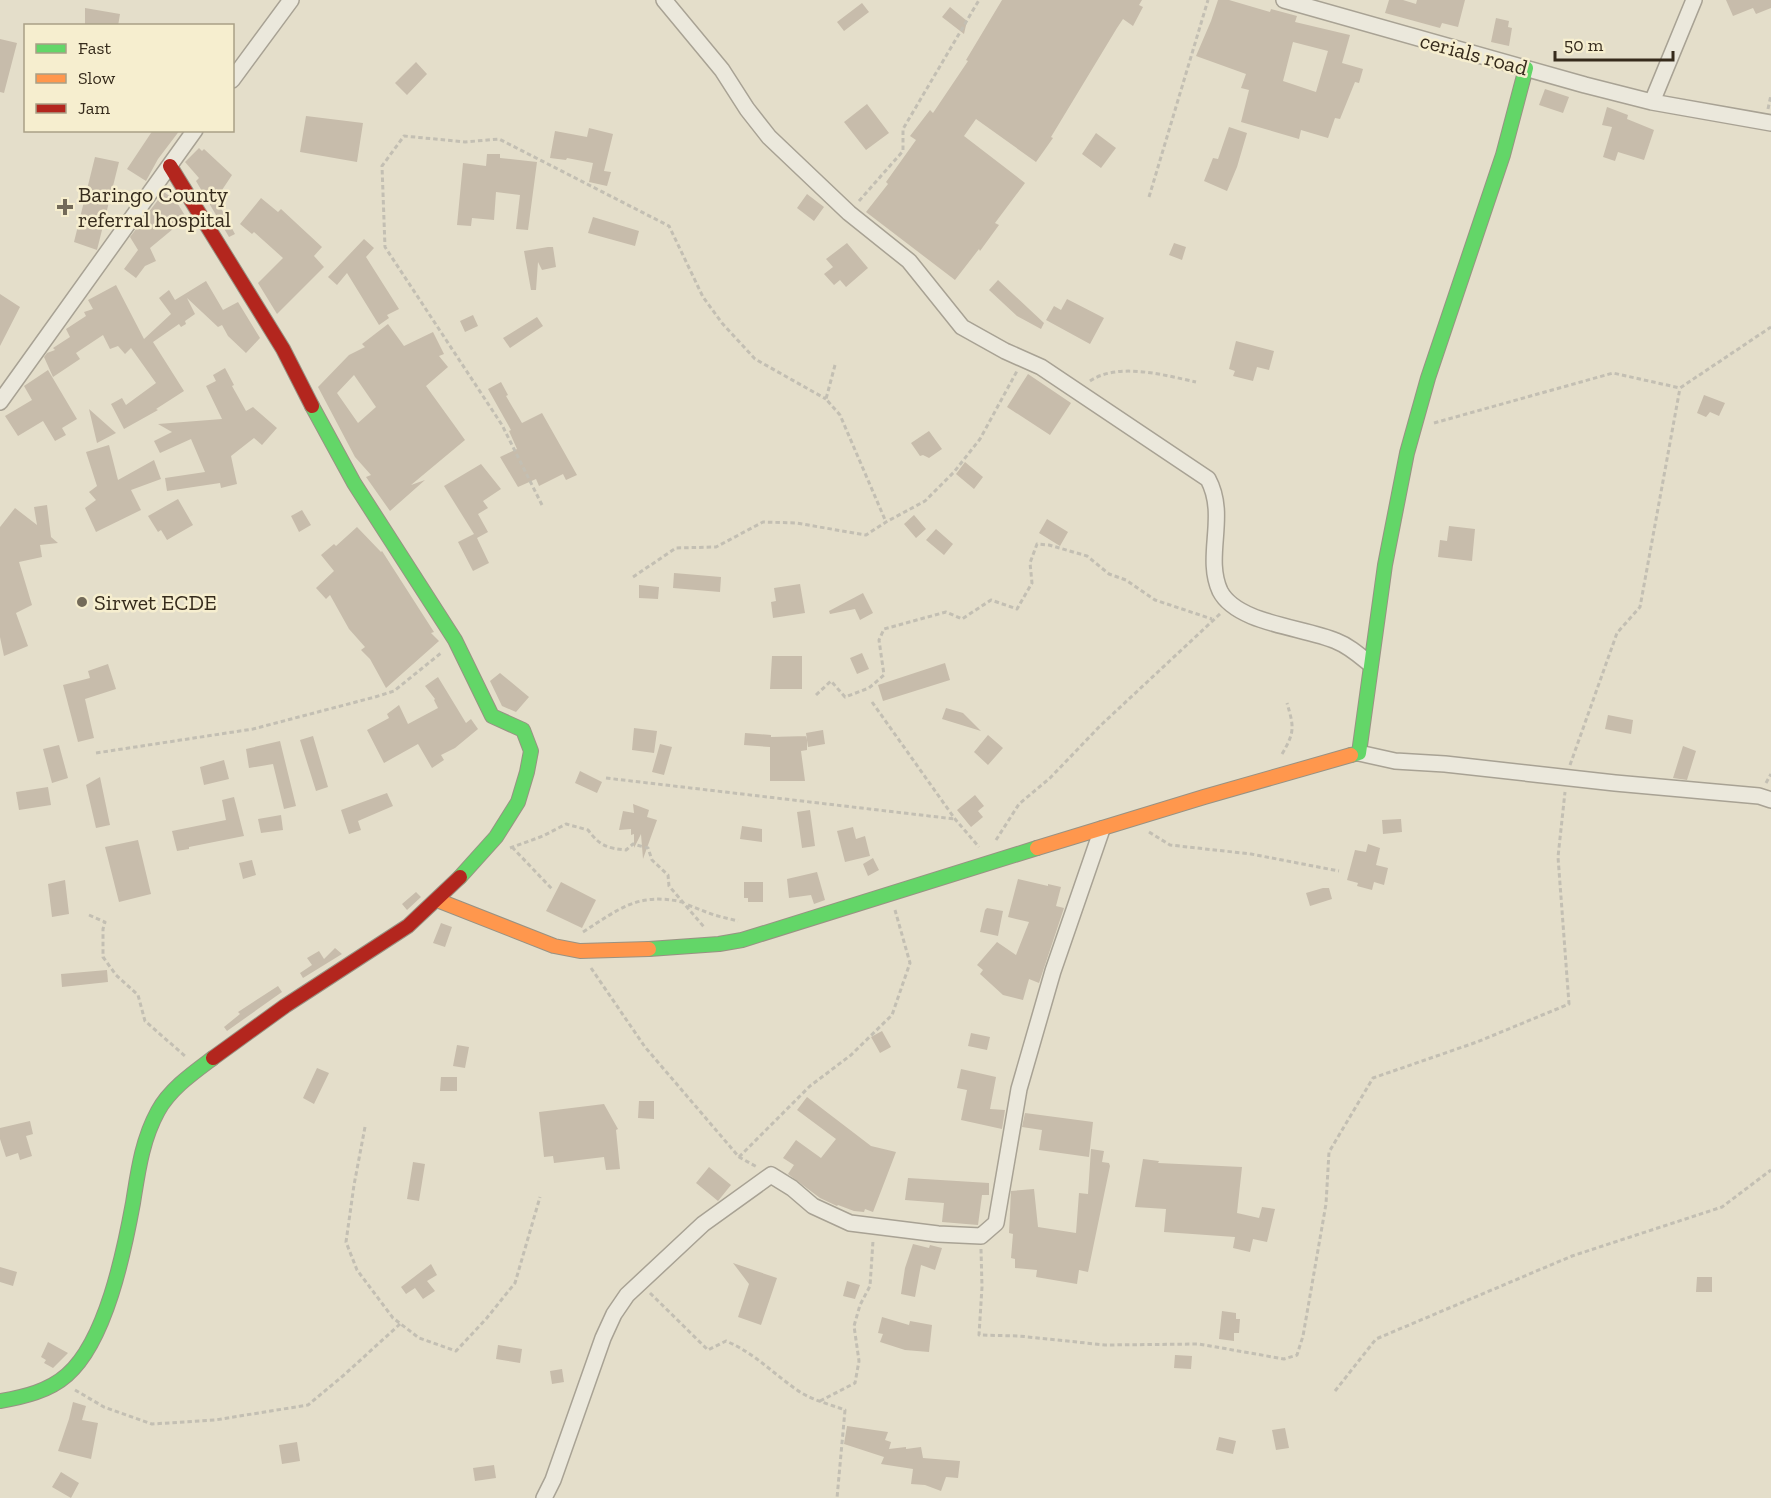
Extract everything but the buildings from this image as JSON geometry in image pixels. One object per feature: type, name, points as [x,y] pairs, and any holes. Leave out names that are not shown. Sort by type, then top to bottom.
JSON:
[{"type":"street","points":[[234,77],[291,0]]},
{"type":"street","points":[[663,0],[722,70],[747,109],[769,137],[849,213],[909,261],[962,327],[989,343],[1041,367],[1208,478],[1216,492],[1215,572],[1221,591],[1232,606],[1256,617],[1336,640],[1370,664]]},
{"type":"street","name":"cerials road","points":[[1284,0],[1302,3],[1585,86],[1652,102],[1771,123]]},
{"type":"street","points":[[1652,102],[1694,0]]},
{"type":"street","points":[[1359,753],[1370,664],[1391,532],[1408,451],[1430,372],[1503,154],[1526,68]]},
{"type":"street","points":[[0,402],[194,132]]},
{"type":"street","points":[[0,1401],[45,1389],[60,1380],[74,1368],[89,1344],[102,1317],[130,1218],[149,1130],[160,1106],[177,1087],[283,1008],[409,925],[437,900],[481,853],[516,808],[531,749],[523,730],[492,716],[455,640],[354,483],[321,425],[283,349],[170,166]]},
{"type":"street","points":[[437,900],[554,946],[580,951],[719,944],[742,940],[940,879],[996,852],[1102,829],[1274,776],[1359,753],[1395,761],[1760,796],[1771,800]]},
{"type":"street","points":[[544,1498],[553,1480],[603,1338],[614,1314],[639,1282],[670,1257],[703,1224],[771,1175],[792,1188],[813,1206],[850,1223],[981,1236],[996,1223],[1019,1089],[1053,971],[1102,829]]},
{"type":"path","points":[[849,213],[903,150],[903,129],[979,0]]},
{"type":"path","points":[[1149,197],[1208,0]]},
{"type":"path","points":[[542,505],[496,416],[384,247],[382,165],[404,136],[465,142],[499,139],[669,226],[703,297],[722,323],[755,359],[826,399],[840,414],[886,522]]},
{"type":"path","points":[[981,1236],[982,1287],[979,1335],[1019,1336],[1105,1345],[1199,1344],[1284,1359],[1297,1355],[1303,1336],[1326,1204],[1329,1152],[1373,1078],[1478,1042],[1569,1004],[1558,857],[1566,777],[1617,633],[1640,607],[1680,388],[1771,327]]},
{"type":"path","points":[[633,577],[676,548],[716,547],[763,522],[796,523],[866,535],[925,501],[954,472],[980,439],[1024,359]]},
{"type":"path","points":[[826,399],[835,365]]},
{"type":"path","points":[[1075,390],[1101,374],[1148,372],[1196,382]]},
{"type":"path","points":[[1414,429],[1613,373],[1680,388]]},
{"type":"path","points":[[816,695],[831,681],[845,697],[869,688],[884,675],[879,640],[884,630],[945,612],[962,619],[991,600],[1017,609],[1032,583],[1030,563],[1037,544],[1049,544],[1087,555],[1109,574],[1126,580],[1155,600],[1212,619]]},
{"type":"path","points":[[872,702],[955,819],[986,856],[996,852],[1019,804],[1050,778],[1100,726],[1212,619],[1232,606]]},
{"type":"path","points":[[96,753],[253,729],[375,697],[394,691],[452,645],[455,640]]},
{"type":"path","points":[[1274,776],[1281,754],[1292,738],[1294,726],[1287,702]]},
{"type":"path","points":[[606,778],[955,819]]},
{"type":"path","points":[[1130,819],[1170,845],[1251,854],[1339,871]]},
{"type":"path","points":[[552,889],[511,847],[543,836],[566,824],[588,830],[595,839],[608,848],[626,850],[633,843],[648,848],[652,860],[668,875],[669,886],[719,944]]},
{"type":"path","points":[[739,1157],[810,1086],[851,1055],[892,1015],[910,963],[891,894]]},
{"type":"path","points":[[581,933],[625,905],[652,898],[680,901],[714,915],[745,923]]},
{"type":"path","points":[[89,915],[105,922],[103,957],[116,975],[138,995],[145,1021],[201,1069]]},
{"type":"path","points":[[580,951],[645,1047],[739,1157],[771,1175]]},
{"type":"path","points":[[365,1127],[346,1242],[357,1270],[393,1318],[419,1338],[456,1351],[486,1319],[516,1283],[540,1197]]},
{"type":"path","points":[[1335,1391],[1376,1339],[1572,1256],[1722,1207],[1771,1170]]},
{"type":"path","points":[[820,1401],[855,1383],[859,1361],[854,1326],[860,1305],[870,1286],[874,1227]]},
{"type":"path","points":[[639,1282],[708,1350],[726,1341],[747,1350],[798,1391],[845,1410],[837,1498]]},
{"type":"path","points":[[60,1380],[104,1407],[152,1424],[215,1420],[308,1405],[344,1376],[400,1324]]},
{"type":"traffic: fast","points":[[1351,755],[1359,753],[1385,565],[1407,453],[1428,378],[1503,155],[1526,68]]},
{"type":"traffic: fast","points":[[312,406],[354,483],[455,640],[492,716],[523,730],[531,751],[518,802],[496,837],[460,877]]},
{"type":"traffic: fast","points":[[649,949],[742,940],[1037,848]]},
{"type":"traffic: fast","points":[[0,1401],[27,1395],[60,1381],[81,1360],[103,1319],[111,1295],[148,1133],[158,1111],[175,1089],[213,1058]]},
{"type":"traffic: slow","points":[[1037,848],[1351,755]]},
{"type":"traffic: slow","points":[[437,900],[554,946],[580,951],[649,949]]},
{"type":"traffic: jam","points":[[170,166],[283,349],[312,406]]},
{"type":"traffic: jam","points":[[213,1058],[285,1006],[408,926],[460,877]]},
{"type":"place","name":"Baringo County referral hospital","points":[[65,207]]},
{"type":"place","name":"Sirwet ECDE","points":[[82,602]]}]
